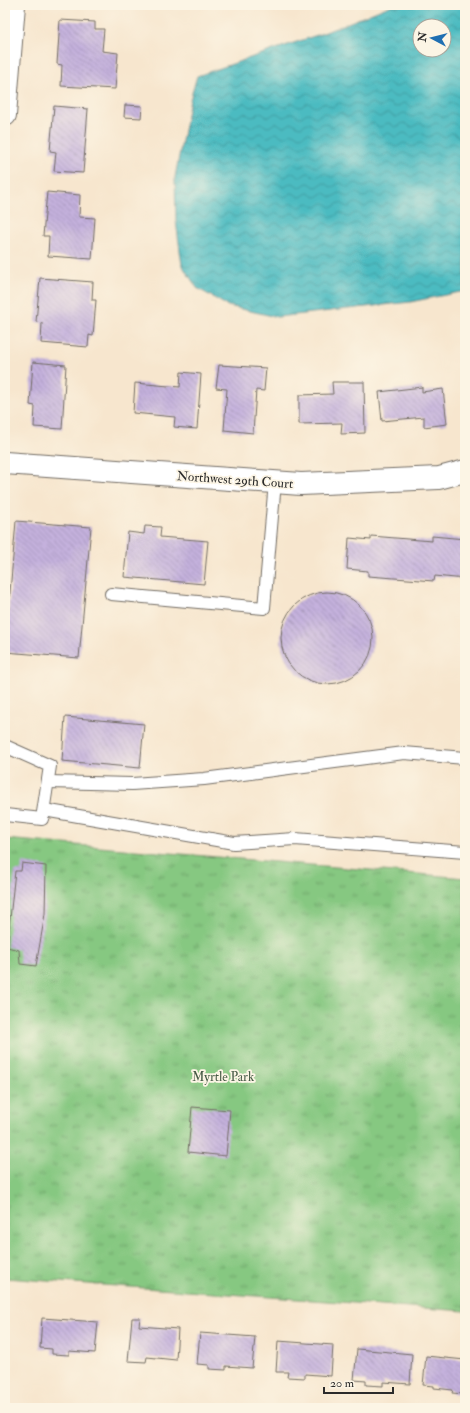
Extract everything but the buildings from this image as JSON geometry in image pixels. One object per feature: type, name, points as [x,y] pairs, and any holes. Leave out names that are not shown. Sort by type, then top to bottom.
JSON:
[{"type":"street","points":[[5,115],[14,5]]},
{"type":"street","name":"Northwest 29th Court","points":[[5,463],[301,484],[439,478],[465,471]]},
{"type":"lane","points":[[111,594],[264,608],[275,482]]},
{"type":"lane","points":[[5,746],[50,766],[42,819],[5,815]]},
{"type":"lane","points":[[48,782],[132,784],[204,779],[404,753],[465,758]]},
{"type":"lane","points":[[44,810],[234,842],[295,839],[465,852]]},
{"type":"green space","name":"Myrtle Park","points":[[5,839],[465,878],[465,1311],[5,1278]]},
{"type":"water","points":[[392,5],[465,5],[465,291],[410,302],[277,317],[228,306],[197,288],[182,265],[176,221],[175,177],[190,100],[197,76],[326,32]]}]
